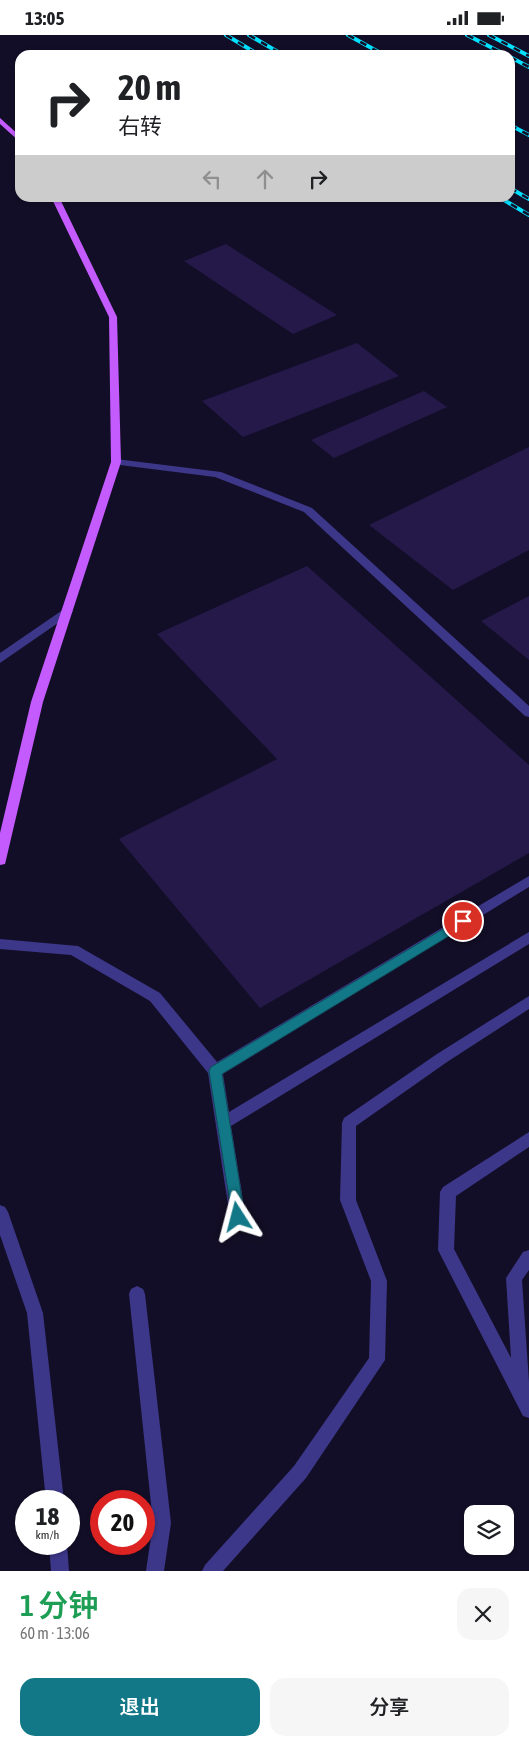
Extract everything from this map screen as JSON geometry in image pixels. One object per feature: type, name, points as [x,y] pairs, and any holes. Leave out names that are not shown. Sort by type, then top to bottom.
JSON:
[{"type":"main road","points":[[0,120],[15,135]]},
{"type":"main road","points":[[0,860],[37,702],[116,462],[113,317],[57,202]]},
{"type":"street","points":[[116,462],[217,474],[308,510],[529,713]]},
{"type":"street","points":[[0,659],[67,611]]},
{"type":"street","points":[[215,1071],[529,881]]},
{"type":"street","points":[[223,1123],[529,937]]},
{"type":"street","points":[[0,944],[73,949],[155,997],[215,1071],[238,1217]]},
{"type":"street","points":[[210,1571],[300,1472],[377,1360],[379,1281],[348,1200],[349,1123],[442,1058],[529,1001]]},
{"type":"street","points":[[529,1139],[448,1192],[446,1250],[522,1393],[529,1410]]},
{"type":"street","points":[[0,1212],[35,1313],[54,1490]]},
{"type":"street","points":[[522,1393],[514,1278],[529,1257]]},
{"type":"street","points":[[137,1294],[162,1523],[155,1571]]},
{"type":"street","points":[[59,1555],[60,1571]]},
{"type":"building","points":[[226,244],[337,315],[293,334],[184,261]]},
{"type":"building","points":[[357,343],[399,376],[243,437],[202,401]]},
{"type":"building","points":[[424,391],[447,407],[334,458],[311,440]]},
{"type":"building","points":[[529,447],[529,550],[453,590],[369,525]]},
{"type":"building","points":[[307,566],[529,765],[529,853],[260,1008],[119,839],[277,759],[157,634]]},
{"type":"building","points":[[529,596],[529,660],[481,621]]},
{"type":"railway","points":[[226,35],[251,50]]},
{"type":"railway","points":[[249,35],[274,50]]},
{"type":"railway","points":[[348,35],[375,50]]},
{"type":"railway","points":[[467,35],[496,50]]},
{"type":"railway","points":[[489,35],[529,56]]},
{"type":"railway","points":[[515,60],[529,67]]},
{"type":"railway","points":[[515,128],[529,135]]},
{"type":"railway","points":[[515,191],[529,199]]},
{"type":"railway","points":[[507,202],[529,215]]},
{"type":"route","points":[[238,1217],[215,1071],[463,921]]}]
